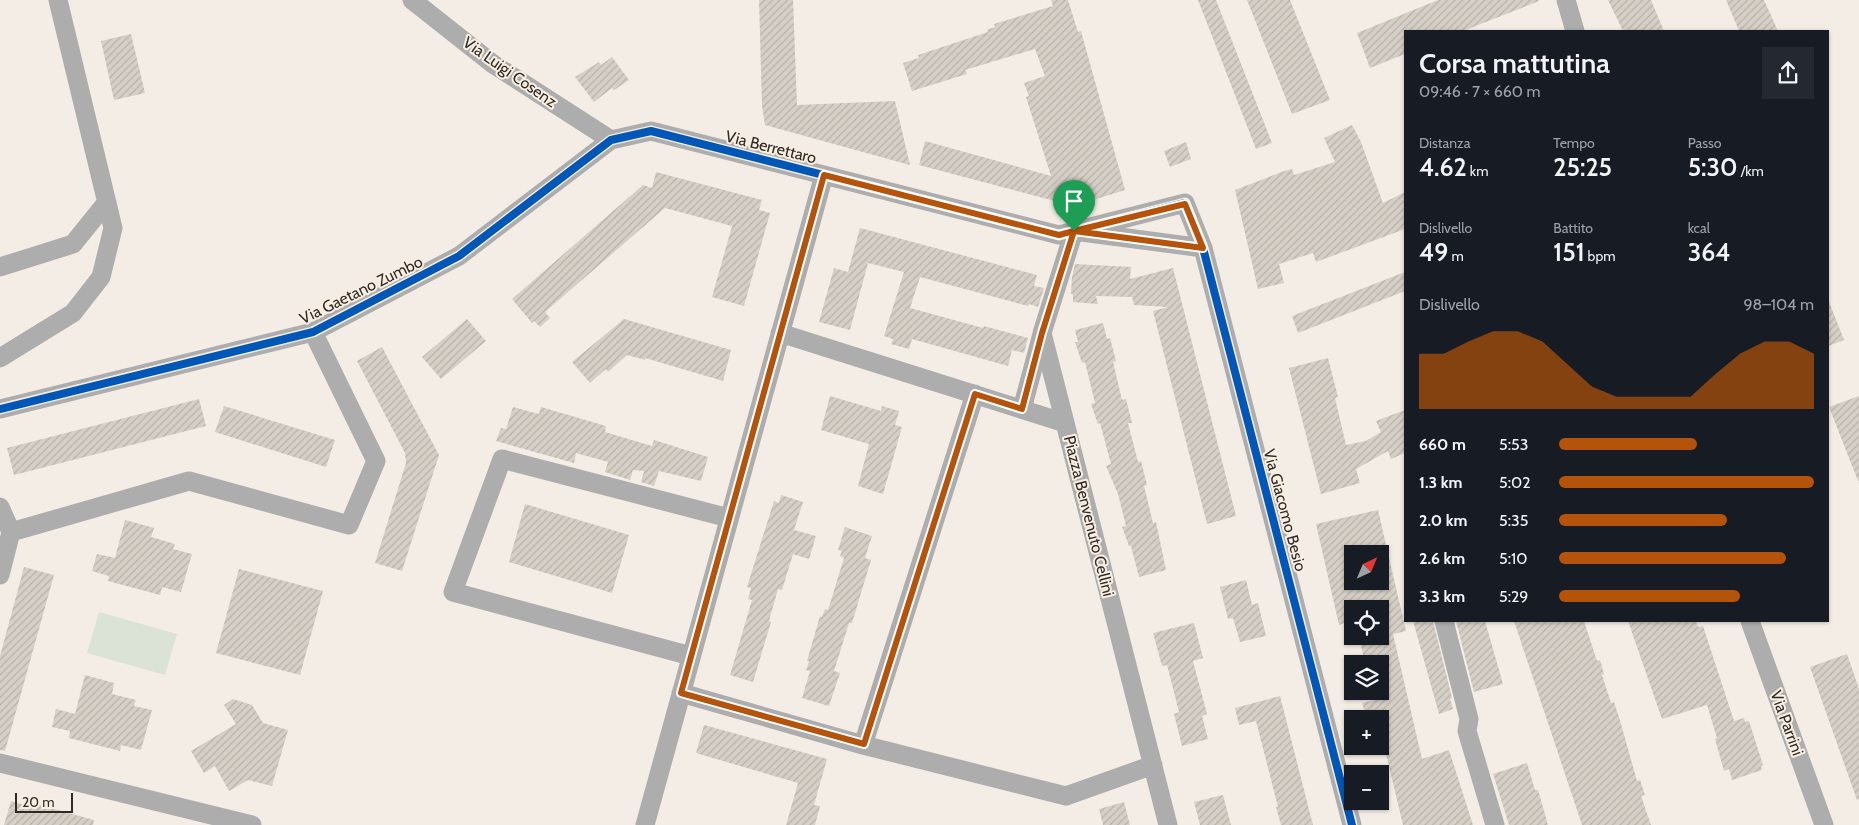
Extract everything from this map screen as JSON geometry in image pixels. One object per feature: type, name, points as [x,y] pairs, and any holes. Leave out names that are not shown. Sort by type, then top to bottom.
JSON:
[{"type":"street","points":[[0,358],[74,313],[101,277],[113,228],[58,0]]},
{"type":"street","name":"Via Luigi Cosenz","points":[[412,0],[493,64],[611,140]]},
{"type":"street","points":[[1566,0],[1575,30]]},
{"type":"street","name":"Via Berrettaro","points":[[611,140],[651,131],[1059,235],[1185,204]]},
{"type":"street","name":"Via Gaetano Zumbo","points":[[0,409],[313,332],[459,256],[611,140]]},
{"type":"street","points":[[645,825],[824,175]]},
{"type":"street","points":[[0,267],[74,244],[107,202]]},
{"type":"street","name":"Via Giacomo Besio","points":[[1185,204],[1203,248],[1352,825]]},
{"type":"street","points":[[1022,409],[1042,333],[1074,231],[1203,248]]},
{"type":"street","points":[[12,532],[189,482],[349,526],[376,461],[313,332]]},
{"type":"street","name":"Piazza Benvenuto Cellini","points":[[780,333],[1065,423],[1168,825]]},
{"type":"street","points":[[1042,333],[1065,423]]},
{"type":"street","points":[[864,744],[975,394]]},
{"type":"street","points":[[691,656],[453,592],[502,459],[729,518]]},
{"type":"street","points":[[0,506],[12,532],[0,575]]},
{"type":"street","points":[[1444,622],[1469,720],[1466,731],[1495,825]]},
{"type":"street","name":"Via Parrini","points":[[1750,622],[1824,825]]},
{"type":"street","points":[[681,693],[864,744],[1066,796],[1153,765]]},
{"type":"street","points":[[0,762],[252,825]]},
{"type":"green space","points":[[99,612],[177,634],[165,675],[87,653]]},
{"type":"building","points":[[759,0],[793,0],[797,105],[895,101],[910,165],[765,125],[762,106]]},
{"type":"building","points":[[1051,0],[1068,0],[1078,32],[1081,31],[1125,190],[1074,206],[919,165],[925,141],[1051,176],[1026,97],[1029,96],[1024,83],[1045,76],[1035,49],[965,70],[967,74],[912,91],[903,63],[919,58],[918,55],[988,32],[987,30],[995,27],[994,24],[1053,6]]},
{"type":"building","points":[[1198,0],[1216,0],[1272,143],[1256,149]]},
{"type":"building","points":[[1247,0],[1290,0],[1330,100],[1292,114]]},
{"type":"building","points":[[1438,0],[1539,1],[1466,30],[1404,30],[1404,54],[1370,68],[1357,33]]},
{"type":"building","points":[[1608,0],[1651,0],[1664,30],[1623,30]]},
{"type":"building","points":[[1726,0],[1764,0],[1778,30],[1739,30]]},
{"type":"building","points":[[131,34],[145,93],[114,100],[101,41]]},
{"type":"building","points":[[612,57],[629,80],[614,90],[612,88],[594,102],[575,77],[599,62],[601,65]]},
{"type":"building","points":[[1352,125],[1361,142],[1383,203],[1404,192],[1404,229],[1316,262],[1313,253],[1279,264],[1284,283],[1258,289],[1235,190],[1284,171],[1292,169],[1294,175],[1335,162],[1324,138]]},
{"type":"building","points":[[1186,142],[1191,159],[1170,167],[1164,151]]},
{"type":"building","points":[[656,172],[762,200],[759,210],[770,213],[744,306],[712,297],[732,226],[665,208],[545,312],[550,318],[540,327],[534,321],[532,323],[512,299],[643,185],[652,188]]},
{"type":"building","points":[[860,228],[1037,275],[1034,286],[1044,288],[1038,307],[920,277],[910,308],[1028,338],[1024,353],[1012,350],[1008,366],[912,339],[909,349],[891,344],[893,339],[884,336],[904,272],[868,263],[850,330],[819,322],[834,268],[848,272]]},
{"type":"building","points":[[1075,264],[1131,267],[1130,279],[1173,268],[1236,516],[1207,524],[1153,311],[1168,307],[1134,305],[1132,297],[1096,296],[1098,304],[1073,302],[1073,294],[1071,294]]},
{"type":"building","points":[[1404,272],[1404,291],[1298,333],[1292,316]]},
{"type":"building","points":[[1829,302],[1844,340],[1829,346]]},
{"type":"building","points":[[467,319],[486,341],[441,379],[422,357]]},
{"type":"building","points":[[624,319],[731,350],[723,381],[645,358],[645,360],[627,355],[608,372],[606,369],[590,383],[572,362]]},
{"type":"building","points":[[1103,323],[1107,339],[1110,338],[1116,361],[1113,362],[1122,400],[1126,399],[1132,423],[1128,423],[1138,462],[1141,461],[1147,485],[1144,486],[1153,523],[1156,522],[1166,570],[1139,577],[1131,546],[1129,546],[1122,527],[1126,526],[1118,494],[1106,466],[1111,464],[1100,423],[1098,424],[1091,404],[1095,403],[1085,362],[1082,363],[1075,342],[1078,342],[1075,330]]},
{"type":"building","points":[[382,347],[439,455],[402,571],[375,563],[406,463],[405,453],[357,361]]},
{"type":"building","points":[[1328,358],[1338,397],[1335,398],[1346,445],[1366,441],[1381,432],[1376,421],[1404,410],[1404,453],[1391,459],[1388,451],[1356,469],[1360,483],[1321,494],[1289,368]]},
{"type":"building","points":[[830,396],[881,411],[882,406],[899,411],[895,425],[902,427],[883,494],[858,486],[869,444],[821,430]]},
{"type":"building","points":[[1859,396],[1859,481],[1858,481],[1829,407]]},
{"type":"building","points":[[199,399],[206,426],[14,475],[7,448]]},
{"type":"building","points":[[224,406],[335,440],[326,467],[215,432]]},
{"type":"building","points":[[513,407],[539,414],[541,407],[606,426],[605,432],[652,446],[654,440],[708,457],[701,481],[659,471],[654,486],[641,482],[644,471],[633,470],[630,480],[605,472],[608,462],[576,453],[574,463],[496,441],[501,428],[506,429]]},
{"type":"building","points":[[781,495],[803,502],[794,530],[816,536],[809,559],[793,554],[782,590],[778,589],[769,621],[771,622],[753,682],[730,675],[752,600],[748,599],[751,588],[747,587],[774,501],[779,503]]},
{"type":"building","points":[[525,504],[629,535],[612,593],[509,562]]},
{"type":"building","points":[[1378,510],[1386,545],[1344,545],[1344,590],[1389,590],[1389,558],[1406,631],[1393,634],[1422,759],[1449,750],[1473,825],[1403,825],[1386,755],[1389,755],[1389,710],[1364,710],[1362,703],[1375,700],[1389,700],[1389,655],[1363,655],[1361,645],[1389,645],[1389,600],[1344,600],[1344,623],[1339,625],[1316,524]]},
{"type":"building","points":[[125,520],[154,528],[151,537],[175,544],[173,549],[192,554],[181,592],[162,587],[160,595],[108,581],[109,576],[92,571],[97,554],[115,558]]},
{"type":"building","points":[[845,527],[872,536],[865,558],[871,560],[852,623],[849,623],[834,671],[840,673],[829,706],[802,698],[810,671],[806,670],[809,661],[807,661],[820,616],[822,617],[825,609],[828,610],[844,558],[840,556],[842,551],[838,550]]},
{"type":"building","points":[[24,567],[54,575],[5,751],[0,750],[0,656]]},
{"type":"building","points":[[239,569],[323,591],[300,675],[216,653]]},
{"type":"building","points":[[1246,580],[1252,605],[1258,603],[1266,636],[1240,642],[1233,618],[1228,619],[1220,587]]},
{"type":"building","points":[[1413,622],[1433,622],[1453,709],[1439,714]]},
{"type":"building","points":[[1456,622],[1485,622],[1503,684],[1474,692]]},
{"type":"building","points":[[1514,622],[1584,622],[1597,661],[1600,660],[1604,674],[1602,675],[1611,703],[1614,702],[1619,717],[1637,781],[1640,780],[1645,795],[1641,796],[1651,825],[1582,825]]},
{"type":"building","points":[[1628,622],[1696,622],[1698,627],[1703,626],[1734,721],[1744,718],[1745,722],[1749,721],[1763,765],[1761,766],[1762,770],[1732,780],[1729,769],[1724,771],[1707,705],[1662,719]]},
{"type":"building","points":[[1194,623],[1203,658],[1193,661],[1207,714],[1202,716],[1208,739],[1182,746],[1174,714],[1179,712],[1167,665],[1162,666],[1153,633]]},
{"type":"building","points":[[1847,654],[1859,689],[1859,799],[1857,800],[1810,667]]},
{"type":"building","points":[[85,675],[114,683],[112,694],[136,700],[134,706],[152,710],[141,750],[121,745],[120,751],[69,738],[70,731],[52,727],[56,709],[75,714]]},
{"type":"building","points":[[1280,696],[1313,825],[1281,825],[1256,721],[1239,725],[1235,708]]},
{"type":"building","points":[[233,699],[252,705],[263,723],[288,730],[272,786],[248,780],[229,791],[215,766],[204,773],[191,751],[236,724],[224,705]]},
{"type":"building","points":[[704,725],[827,759],[814,805],[820,806],[815,825],[786,825],[798,783],[696,753]]},
{"type":"building","points":[[1527,763],[1535,790],[1538,790],[1548,825],[1509,825],[1493,774]]},
{"type":"building","points":[[1223,795],[1231,825],[1200,825],[1194,802]]},
{"type":"building","points":[[11,801],[24,805],[25,801],[94,820],[93,825],[4,825]]},
{"type":"building","points":[[1124,802],[1130,825],[1103,825],[1099,809]]},
{"type":"cycle path","points":[[0,409],[313,332],[459,256],[611,140],[651,131],[1059,235],[1185,203],[1203,248],[1352,825]]},
{"type":"route","points":[[1074,231],[1059,235],[824,175],[681,693],[864,744],[975,394],[1022,409],[1042,333],[1074,231],[1203,248],[1185,204],[1074,231]]}]
